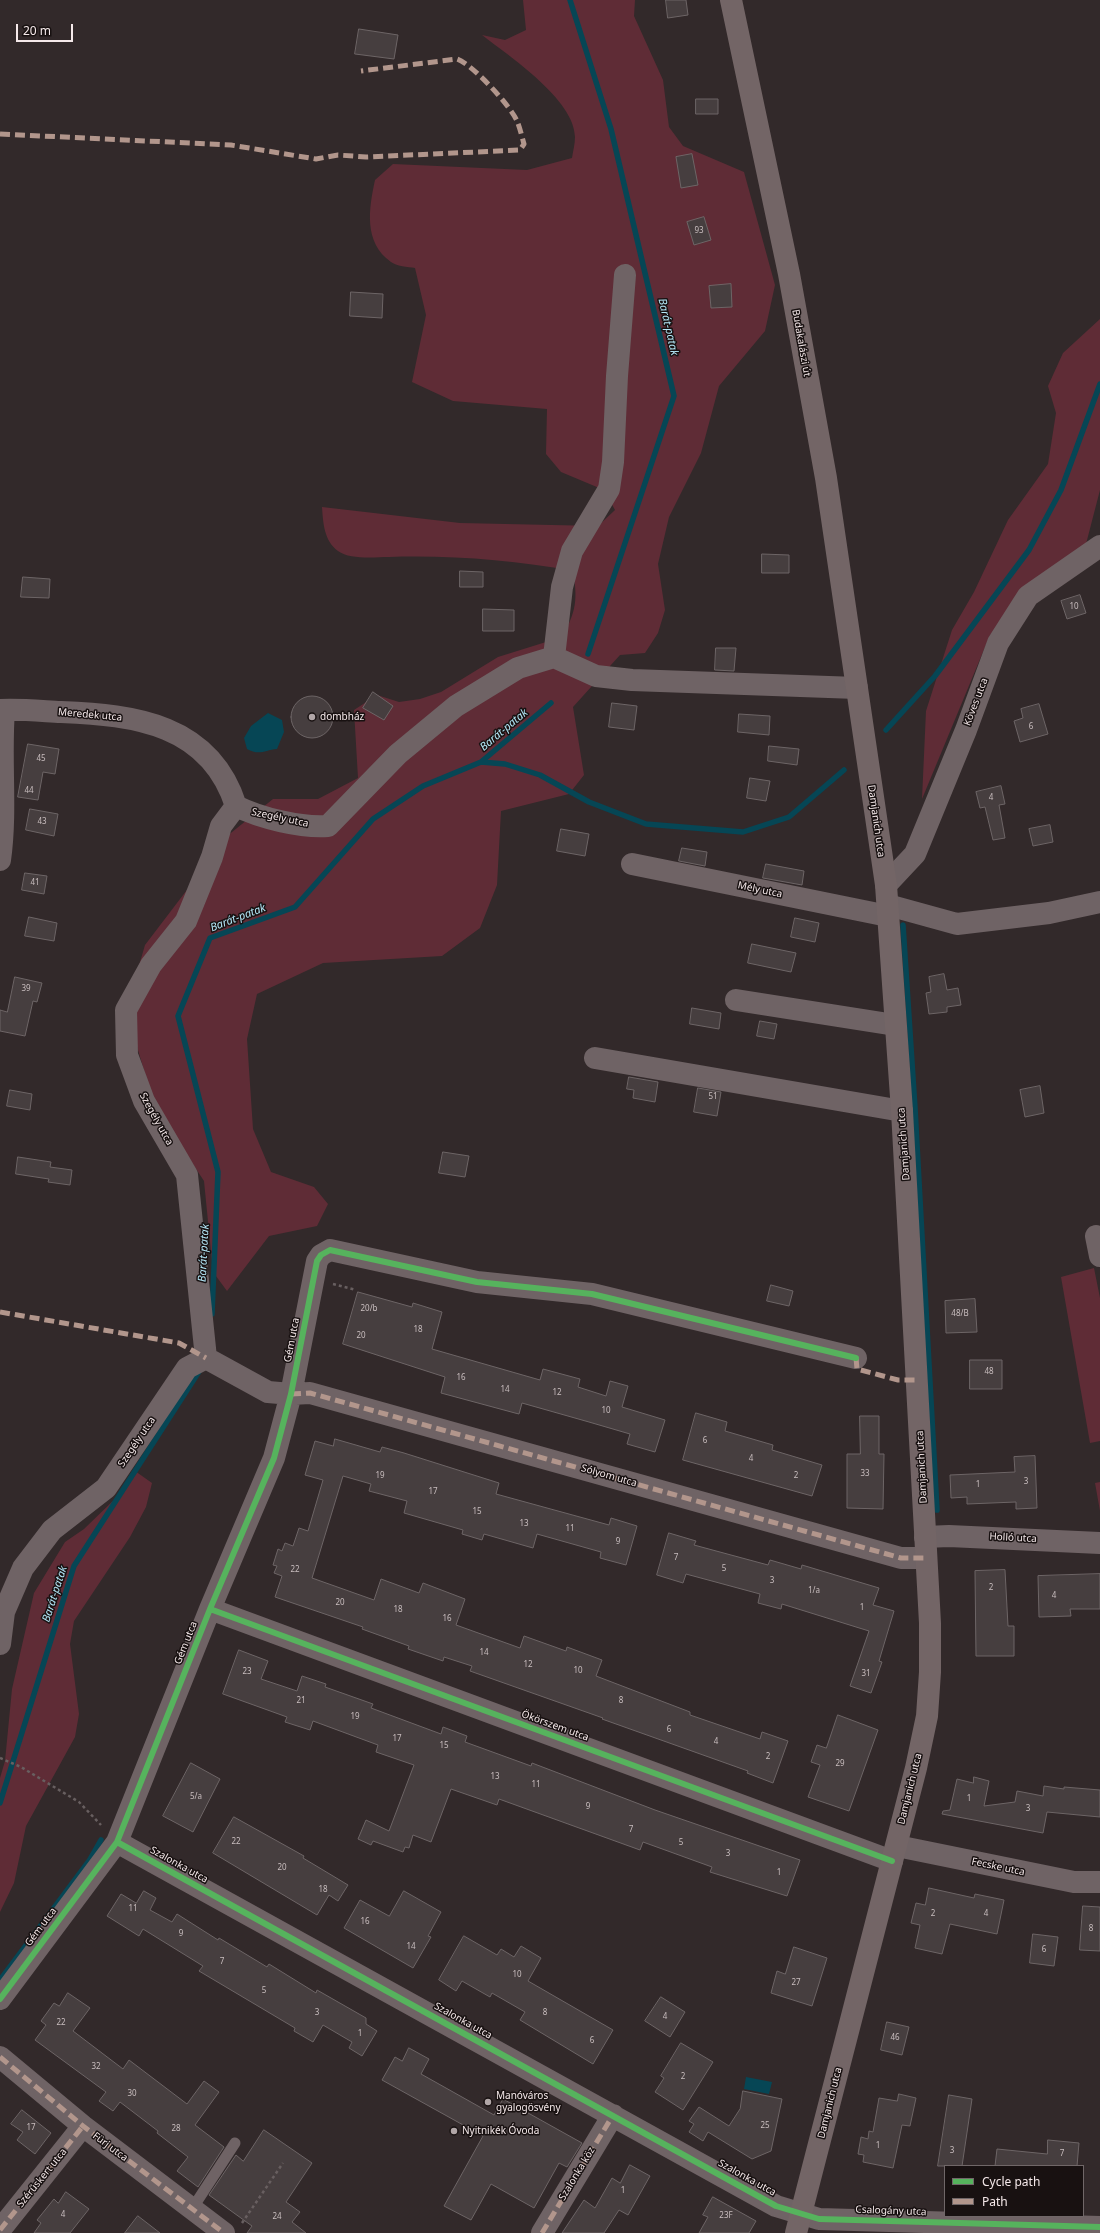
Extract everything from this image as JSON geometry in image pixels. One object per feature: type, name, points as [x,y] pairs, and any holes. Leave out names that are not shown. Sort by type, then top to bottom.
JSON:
[{"type":"main road","name":"Budakalászi út","points":[[732,0],[789,274],[818,431],[857,688]]},
{"type":"main road","name":"Damjanich utca","points":[[799,2224],[894,1853],[927,1716],[930,1672],[930,1623],[902,1111],[887,902],[857,688]]},
{"type":"street","points":[[625,275],[617,376],[613,462],[609,489],[572,551],[562,587],[554,657],[596,676],[632,680],[857,688]]},
{"type":"street","name":"Köves utca","points":[[887,902],[915,854],[966,730],[998,643],[1028,596],[1100,546]]},
{"type":"street","name":"Szegély utca","points":[[0,1644],[4,1612],[23,1568],[52,1530],[106,1488],[187,1368],[206,1358],[188,1174],[144,1101],[127,1055],[126,1010],[151,966],[186,921],[212,857],[221,826],[236,806],[251,813],[290,822],[328,826],[398,754],[456,706],[518,668],[554,657]]},
{"type":"street","points":[[0,860],[3,837],[4,785],[1,740],[2,710]]},
{"type":"street","name":"Meredek utca","points":[[2,710],[120,716],[162,726],[194,745],[217,768],[229,785],[236,806]]},
{"type":"street","name":"Mély utca","points":[[632,864],[887,902],[957,924],[1048,913],[1100,902]]},
{"type":"street","points":[[736,1000],[895,1025]]},
{"type":"street","points":[[595,1058],[902,1111]]},
{"type":"street","name":"Gém utca","points":[[0,1999],[117,1842],[210,1609],[274,1458],[291,1394],[317,1261],[321,1255],[330,1250],[477,1282],[592,1294],[856,1358]]},
{"type":"street","name":"Sólyom utca","points":[[206,1358],[268,1392],[291,1394],[310,1392],[901,1558],[926,1547]]},
{"type":"street","name":"Holló utca","points":[[926,1547],[949,1536],[1100,1543]]},
{"type":"street","name":"Ökörszem utca","points":[[210,1609],[894,1853]]},
{"type":"street","name":"Szalonka utca","points":[[117,1842],[776,2206],[799,2224]]},
{"type":"street","name":"Fecske utca","points":[[894,1853],[1074,1882],[1100,1882]]},
{"type":"street","name":"Fürj utca","points":[[0,2057],[83,2126],[192,2209],[232,2230]]},
{"type":"street","name":"Szalonka köz","points":[[542,2233],[613,2116]]},
{"type":"street","name":"Szérűskert utca","points":[[0,2230],[83,2126]]},
{"type":"street","name":"Csalogány utca","points":[[799,2224],[819,2219],[1100,2227]]},
{"type":"lane","points":[[192,2209],[235,2143]]},
{"type":"path","points":[[0,1758],[21,1767],[79,1802],[117,1842]]},
{"type":"path","points":[[232,2230],[283,2163]]},
{"type":"shaded area","points":[[523,0],[635,0],[634,16],[663,80],[669,127],[683,146],[744,172],[775,285],[765,331],[719,386],[701,453],[669,517],[658,564],[665,610],[658,633],[645,653],[620,655],[573,707],[584,775],[569,794],[501,811],[497,885],[480,928],[442,956],[323,963],[257,994],[247,1039],[253,1129],[271,1172],[314,1187],[328,1204],[317,1226],[269,1236],[227,1291],[213,1272],[204,1181],[155,1107],[126,1010],[145,945],[212,857],[211,849],[273,799],[318,799],[358,778],[354,710],[377,695],[399,702],[420,699],[441,692],[498,657],[562,637],[575,606],[573,571],[481,559],[435,557],[356,557],[343,554],[333,547],[327,537],[322,507],[460,523],[598,526],[615,510],[604,490],[561,472],[546,454],[547,409],[453,401],[412,382],[426,315],[415,268],[393,263],[382,254],[372,235],[370,224],[371,202],[375,180],[393,164],[527,170],[572,158],[575,137],[572,123],[564,108],[539,80],[482,35],[505,40],[526,30]]},
{"type":"shaded area","points":[[1100,319],[1100,490],[1086,544],[990,635],[922,799],[926,711],[952,630],[974,592],[1008,520],[1048,464],[1056,413],[1048,386],[1063,353]]},
{"type":"shaded area","points":[[1094,1268],[1100,1298],[1100,1441],[1090,1443],[1061,1277]]},
{"type":"shaded area","points":[[135,1471],[152,1483],[146,1507],[130,1537],[74,1621],[70,1644],[79,1714],[75,1737],[26,1826],[14,1883],[0,1912],[0,1778],[5,1761],[12,1689],[34,1593],[65,1542],[84,1529],[118,1496]]},
{"type":"shaded area","points":[[1100,1482],[1100,1511],[1095,1483]]},
{"type":"water","points":[[268,713],[282,720],[284,732],[277,749],[255,752],[247,749],[244,738],[251,726]]},
{"type":"water","points":[[746,2077],[772,2082],[769,2094],[744,2089]]},
{"type":"building","points":[[666,0],[686,0],[688,15],[668,18]]},
{"type":"building","points":[[359,29],[398,35],[394,59],[355,54]]},
{"type":"building","points":[[696,99],[718,99],[718,114],[696,114]]},
{"type":"building","points":[[692,154],[698,185],[681,188],[676,157]]},
{"type":"building","points":[[704,217],[711,240],[694,245],[687,222]]},
{"type":"building","points":[[731,284],[732,307],[711,308],[709,286]]},
{"type":"building","points":[[351,292],[383,294],[382,318],[350,316]]},
{"type":"building","points":[[762,554],[789,555],[789,573],[762,573]]},
{"type":"building","points":[[460,571],[483,572],[483,587],[460,587]]},
{"type":"building","points":[[23,577],[50,579],[49,598],[21,597]]},
{"type":"building","points":[[1080,595],[1086,613],[1067,619],[1061,601]]},
{"type":"building","points":[[483,609],[514,610],[514,631],[483,631]]},
{"type":"building","points":[[716,648],[736,648],[734,671],[715,670]]},
{"type":"building","points":[[373,692],[393,706],[384,720],[363,708]]},
{"type":"building","name":"dombház","points":[[308,696],[316,696],[327,702],[333,713],[333,721],[327,732],[316,738],[308,738],[297,732],[291,721],[291,713],[297,702]]},
{"type":"building","points":[[612,703],[637,706],[634,730],[609,727]]},
{"type":"building","points":[[1039,704],[1048,734],[1020,742],[1014,721],[1023,718],[1021,709]]},
{"type":"building","points":[[739,714],[770,716],[769,735],[738,732]]},
{"type":"building","points":[[28,744],[59,749],[55,774],[43,772],[38,800],[18,797]]},
{"type":"building","points":[[769,746],[799,749],[797,765],[768,761]]},
{"type":"building","points":[[750,778],[770,781],[766,801],[747,798]]},
{"type":"building","points":[[1001,786],[1005,804],[999,805],[1005,838],[993,840],[985,807],[980,808],[976,792]]},
{"type":"building","points":[[30,809],[58,814],[54,836],[26,830]]},
{"type":"building","points":[[1050,825],[1053,842],[1033,846],[1029,829]]},
{"type":"building","points":[[561,829],[589,834],[585,856],[557,851]]},
{"type":"building","points":[[682,848],[707,852],[705,866],[679,861]]},
{"type":"building","points":[[766,864],[804,871],[802,885],[763,878]]},
{"type":"building","points":[[25,873],[47,876],[44,894],[22,890]]},
{"type":"building","points":[[29,917],[57,923],[54,941],[25,936]]},
{"type":"building","points":[[795,918],[819,923],[815,942],[791,937]]},
{"type":"building","points":[[752,944],[796,953],[791,972],[748,963]]},
{"type":"building","points":[[944,974],[947,990],[958,988],[961,1005],[947,1007],[947,1012],[929,1014],[926,993],[931,992],[929,977]]},
{"type":"building","points":[[15,977],[42,983],[37,1002],[33,1001],[25,1036],[0,1031],[0,1010],[7,1012]]},
{"type":"building","points":[[692,1008],[721,1013],[719,1029],[690,1024]]},
{"type":"building","points":[[760,1021],[777,1024],[774,1039],[757,1036]]},
{"type":"building","points":[[629,1077],[658,1082],[655,1102],[633,1098],[634,1090],[627,1089]]},
{"type":"building","points":[[1040,1086],[1044,1113],[1025,1117],[1020,1090]]},
{"type":"building","points":[[698,1088],[721,1092],[717,1116],[694,1112]]},
{"type":"building","points":[[10,1090],[32,1094],[30,1110],[7,1106]]},
{"type":"building","points":[[443,1152],[469,1156],[465,1177],[439,1173]]},
{"type":"building","points":[[18,1157],[51,1162],[50,1167],[72,1170],[70,1185],[48,1182],[49,1179],[16,1174]]},
{"type":"building","points":[[771,1285],[793,1291],[789,1306],[767,1301]]},
{"type":"building","points":[[358,1292],[412,1307],[413,1303],[442,1312],[432,1349],[540,1380],[543,1369],[580,1379],[578,1387],[606,1396],[610,1381],[628,1386],[622,1407],[665,1420],[655,1452],[627,1444],[630,1434],[522,1403],[519,1414],[441,1393],[445,1377],[343,1344]]},
{"type":"building","points":[[975,1299],[977,1332],[946,1333],[945,1301]]},
{"type":"building","points":[[970,1360],[1002,1360],[1002,1389],[970,1389]]},
{"type":"building","points":[[696,1413],[727,1422],[725,1431],[773,1445],[772,1450],[822,1465],[812,1496],[683,1460]]},
{"type":"building","points":[[860,1416],[879,1416],[879,1454],[884,1454],[883,1509],[847,1508],[847,1454],[860,1454]]},
{"type":"building","points":[[335,1439],[380,1452],[382,1447],[499,1483],[496,1494],[609,1525],[611,1518],[637,1526],[626,1565],[600,1558],[601,1552],[537,1534],[533,1548],[484,1534],[482,1540],[462,1534],[463,1530],[404,1513],[407,1501],[369,1491],[371,1484],[343,1476],[312,1578],[374,1600],[381,1579],[419,1593],[423,1583],[465,1599],[456,1625],[520,1648],[524,1636],[566,1651],[567,1647],[602,1660],[596,1676],[690,1712],[690,1715],[760,1739],[762,1732],[788,1741],[773,1783],[747,1773],[748,1771],[470,1671],[472,1666],[444,1657],[443,1661],[408,1649],[409,1646],[362,1629],[363,1627],[275,1597],[282,1576],[274,1573],[277,1566],[273,1565],[278,1549],[282,1551],[285,1543],[293,1546],[299,1528],[308,1531],[323,1480],[305,1475],[315,1441],[333,1446]]},
{"type":"building","points":[[1035,1456],[1037,1508],[1016,1509],[1016,1502],[967,1504],[967,1497],[951,1498],[950,1475],[1015,1472],[1014,1457]]},
{"type":"building","points":[[669,1533],[696,1541],[694,1545],[768,1565],[770,1560],[801,1569],[802,1565],[879,1588],[873,1605],[894,1611],[879,1661],[882,1662],[871,1693],[850,1686],[869,1631],[782,1604],[781,1609],[758,1603],[760,1594],[686,1574],[683,1583],[657,1575]]},
{"type":"building","points":[[1005,1570],[1008,1626],[1014,1626],[1014,1656],[976,1656],[975,1571]]},
{"type":"building","points":[[1100,1574],[1100,1609],[1070,1609],[1071,1616],[1039,1617],[1038,1576]]},
{"type":"building","points":[[239,1650],[268,1661],[261,1679],[297,1691],[302,1676],[326,1684],[325,1687],[373,1704],[371,1708],[441,1734],[443,1727],[467,1736],[465,1742],[531,1766],[532,1763],[655,1810],[800,1860],[787,1896],[710,1872],[712,1867],[643,1842],[640,1850],[499,1799],[497,1805],[451,1789],[431,1842],[413,1835],[409,1848],[405,1847],[403,1852],[373,1841],[371,1845],[358,1839],[366,1820],[389,1831],[414,1765],[376,1752],[378,1745],[313,1721],[310,1730],[285,1722],[287,1717],[223,1694]]},
{"type":"building","points":[[838,1715],[878,1730],[849,1811],[808,1797],[820,1765],[811,1762],[817,1745],[826,1748]]},
{"type":"building","points":[[191,1763],[220,1779],[193,1832],[163,1816]]},
{"type":"building","points":[[974,1777],[989,1781],[984,1806],[1015,1802],[1017,1791],[1043,1796],[1044,1786],[1064,1789],[1064,1787],[1100,1790],[1100,1817],[1047,1812],[1043,1833],[942,1814],[943,1811],[950,1810],[957,1779],[973,1783]]},
{"type":"building","points":[[234,1817],[304,1856],[303,1858],[348,1885],[338,1901],[329,1895],[317,1915],[213,1853]]},
{"type":"building","points":[[929,1888],[974,1898],[975,1894],[1004,1900],[997,1934],[950,1924],[942,1954],[915,1948],[920,1925],[911,1923],[916,1903],[925,1905]]},
{"type":"building","points":[[144,1891],[156,1898],[150,1910],[172,1922],[177,1914],[218,1940],[219,1938],[267,1967],[269,1964],[316,1993],[317,1990],[366,2018],[366,2024],[377,2031],[362,2056],[349,2048],[352,2042],[323,2025],[313,2042],[294,2031],[295,2028],[199,1971],[203,1966],[143,1929],[139,1936],[107,1916],[121,1894],[136,1903]]},
{"type":"building","points":[[404,1891],[441,1912],[428,1936],[431,1937],[413,1968],[344,1928],[360,1900],[389,1916]]},
{"type":"building","points":[[1083,1906],[1100,1907],[1100,1951],[1080,1950]]},
{"type":"building","points":[[1033,1934],[1058,1937],[1054,1966],[1030,1963]]},
{"type":"building","points":[[464,1936],[497,1955],[501,1949],[514,1957],[521,1946],[541,1958],[528,1981],[613,2030],[593,2064],[520,2020],[525,2012],[492,1993],[490,1997],[462,1981],[456,1991],[439,1980]]},
{"type":"building","points":[[794,1947],[827,1958],[812,2006],[771,1993],[777,1971],[785,1974]]},
{"type":"building","points":[[68,1993],[90,2008],[73,2031],[123,2069],[129,2060],[187,2104],[204,2081],[219,2092],[195,2125],[224,2147],[198,2187],[177,2171],[188,2157],[157,2133],[158,2131],[120,2102],[113,2111],[99,2101],[106,2092],[35,2040],[46,2025],[41,2021],[54,2003],[59,2006]]},
{"type":"building","points":[[661,1997],[685,2012],[670,2037],[645,2021]]},
{"type":"building","points":[[887,2022],[909,2027],[902,2055],[881,2050]]},
{"type":"building","points":[[681,2043],[713,2062],[683,2110],[655,2092],[664,2078],[661,2076]]},
{"type":"building","points":[[409,2048],[429,2059],[421,2074],[494,2115],[503,2099],[582,2143],[567,2167],[559,2163],[534,2208],[491,2184],[471,2220],[444,2206],[483,2136],[382,2080],[395,2057],[402,2061]]},
{"type":"building","points":[[743,2091],[782,2099],[771,2151],[752,2159],[708,2132],[703,2141],[689,2132],[694,2124],[689,2121],[699,2107],[729,2126],[740,2109]]},
{"type":"building","points":[[899,2094],[916,2098],[910,2126],[902,2125],[893,2168],[863,2162],[864,2155],[858,2154],[861,2137],[868,2139],[869,2131],[873,2132],[879,2098],[897,2101]]},
{"type":"building","points":[[949,2095],[972,2099],[962,2165],[938,2166]]},
{"type":"building","points":[[22,2110],[51,2133],[35,2154],[17,2140],[23,2132],[11,2124]]},
{"type":"building","points":[[264,2130],[312,2163],[286,2202],[300,2212],[292,2222],[306,2233],[247,2233],[252,2226],[209,2195],[236,2155],[243,2161]]},
{"type":"building","points":[[1048,2140],[1079,2143],[1077,2165],[995,2165],[997,2149],[1047,2154]]},
{"type":"building","points":[[630,2165],[650,2176],[628,2215],[619,2210],[604,2233],[562,2233],[584,2200],[595,2208],[612,2178],[620,2183]]},
{"type":"building","points":[[66,2192],[89,2209],[70,2233],[34,2233],[41,2223],[37,2220],[54,2199],[58,2203]]},
{"type":"building","points":[[713,2197],[756,2221],[749,2233],[699,2233],[708,2217],[703,2215]]},
{"type":"building","points":[[138,2216],[160,2233],[125,2233]]},
{"type":"waterway","name":"Barát-patak","points":[[570,0],[611,129],[674,396],[588,654]]},
{"type":"waterway","points":[[886,730],[935,676],[1029,550],[1061,490],[1100,384]]},
{"type":"waterway","name":"Barát-patak","points":[[212,1314],[218,1172],[178,1016],[210,938],[295,907],[373,819],[423,786],[481,762],[551,703]]},
{"type":"waterway","points":[[481,762],[505,764],[540,775],[589,802],[646,824],[743,832],[789,817],[844,770]]},
{"type":"waterway","points":[[903,925],[915,1108],[937,1510]]},
{"type":"waterway","name":"Barát-patak","points":[[0,1803],[74,1566],[200,1370]]},
{"type":"waterway","points":[[0,1980],[89,1861],[101,1840]]},
{"type":"marked path","points":[[0,134],[231,145],[316,159],[338,155],[366,157],[520,150],[524,144],[517,121],[507,105],[490,86],[464,62],[457,59],[361,71]]},
{"type":"marked path","points":[[0,1312],[179,1343],[206,1358]]},
{"type":"marked path","points":[[856,1358],[857,1369],[898,1380],[918,1380]]},
{"type":"marked path","points":[[291,1394],[310,1393],[901,1558],[926,1558]]},
{"type":"marked path","points":[[0,2057],[83,2126],[224,2233]]},
{"type":"marked path","points":[[542,2233],[613,2115]]},
{"type":"marked path","points":[[0,2230],[83,2126]]},
{"type":"cycle path","points":[[0,1999],[117,1842],[210,1609],[274,1458],[291,1394],[317,1261],[321,1255],[330,1250],[477,1282],[592,1294],[856,1358]]},
{"type":"cycle path","points":[[210,1609],[892,1861]]},
{"type":"cycle path","points":[[117,1842],[776,2206],[819,2219],[1100,2227]]},
{"type":"place","name":"dombház","points":[[312,717]]},
{"type":"place","name":"Manóváros gyalogösvény","points":[[488,2102]]},
{"type":"place","name":"Nyitnikék Óvoda","points":[[454,2131]]}]
